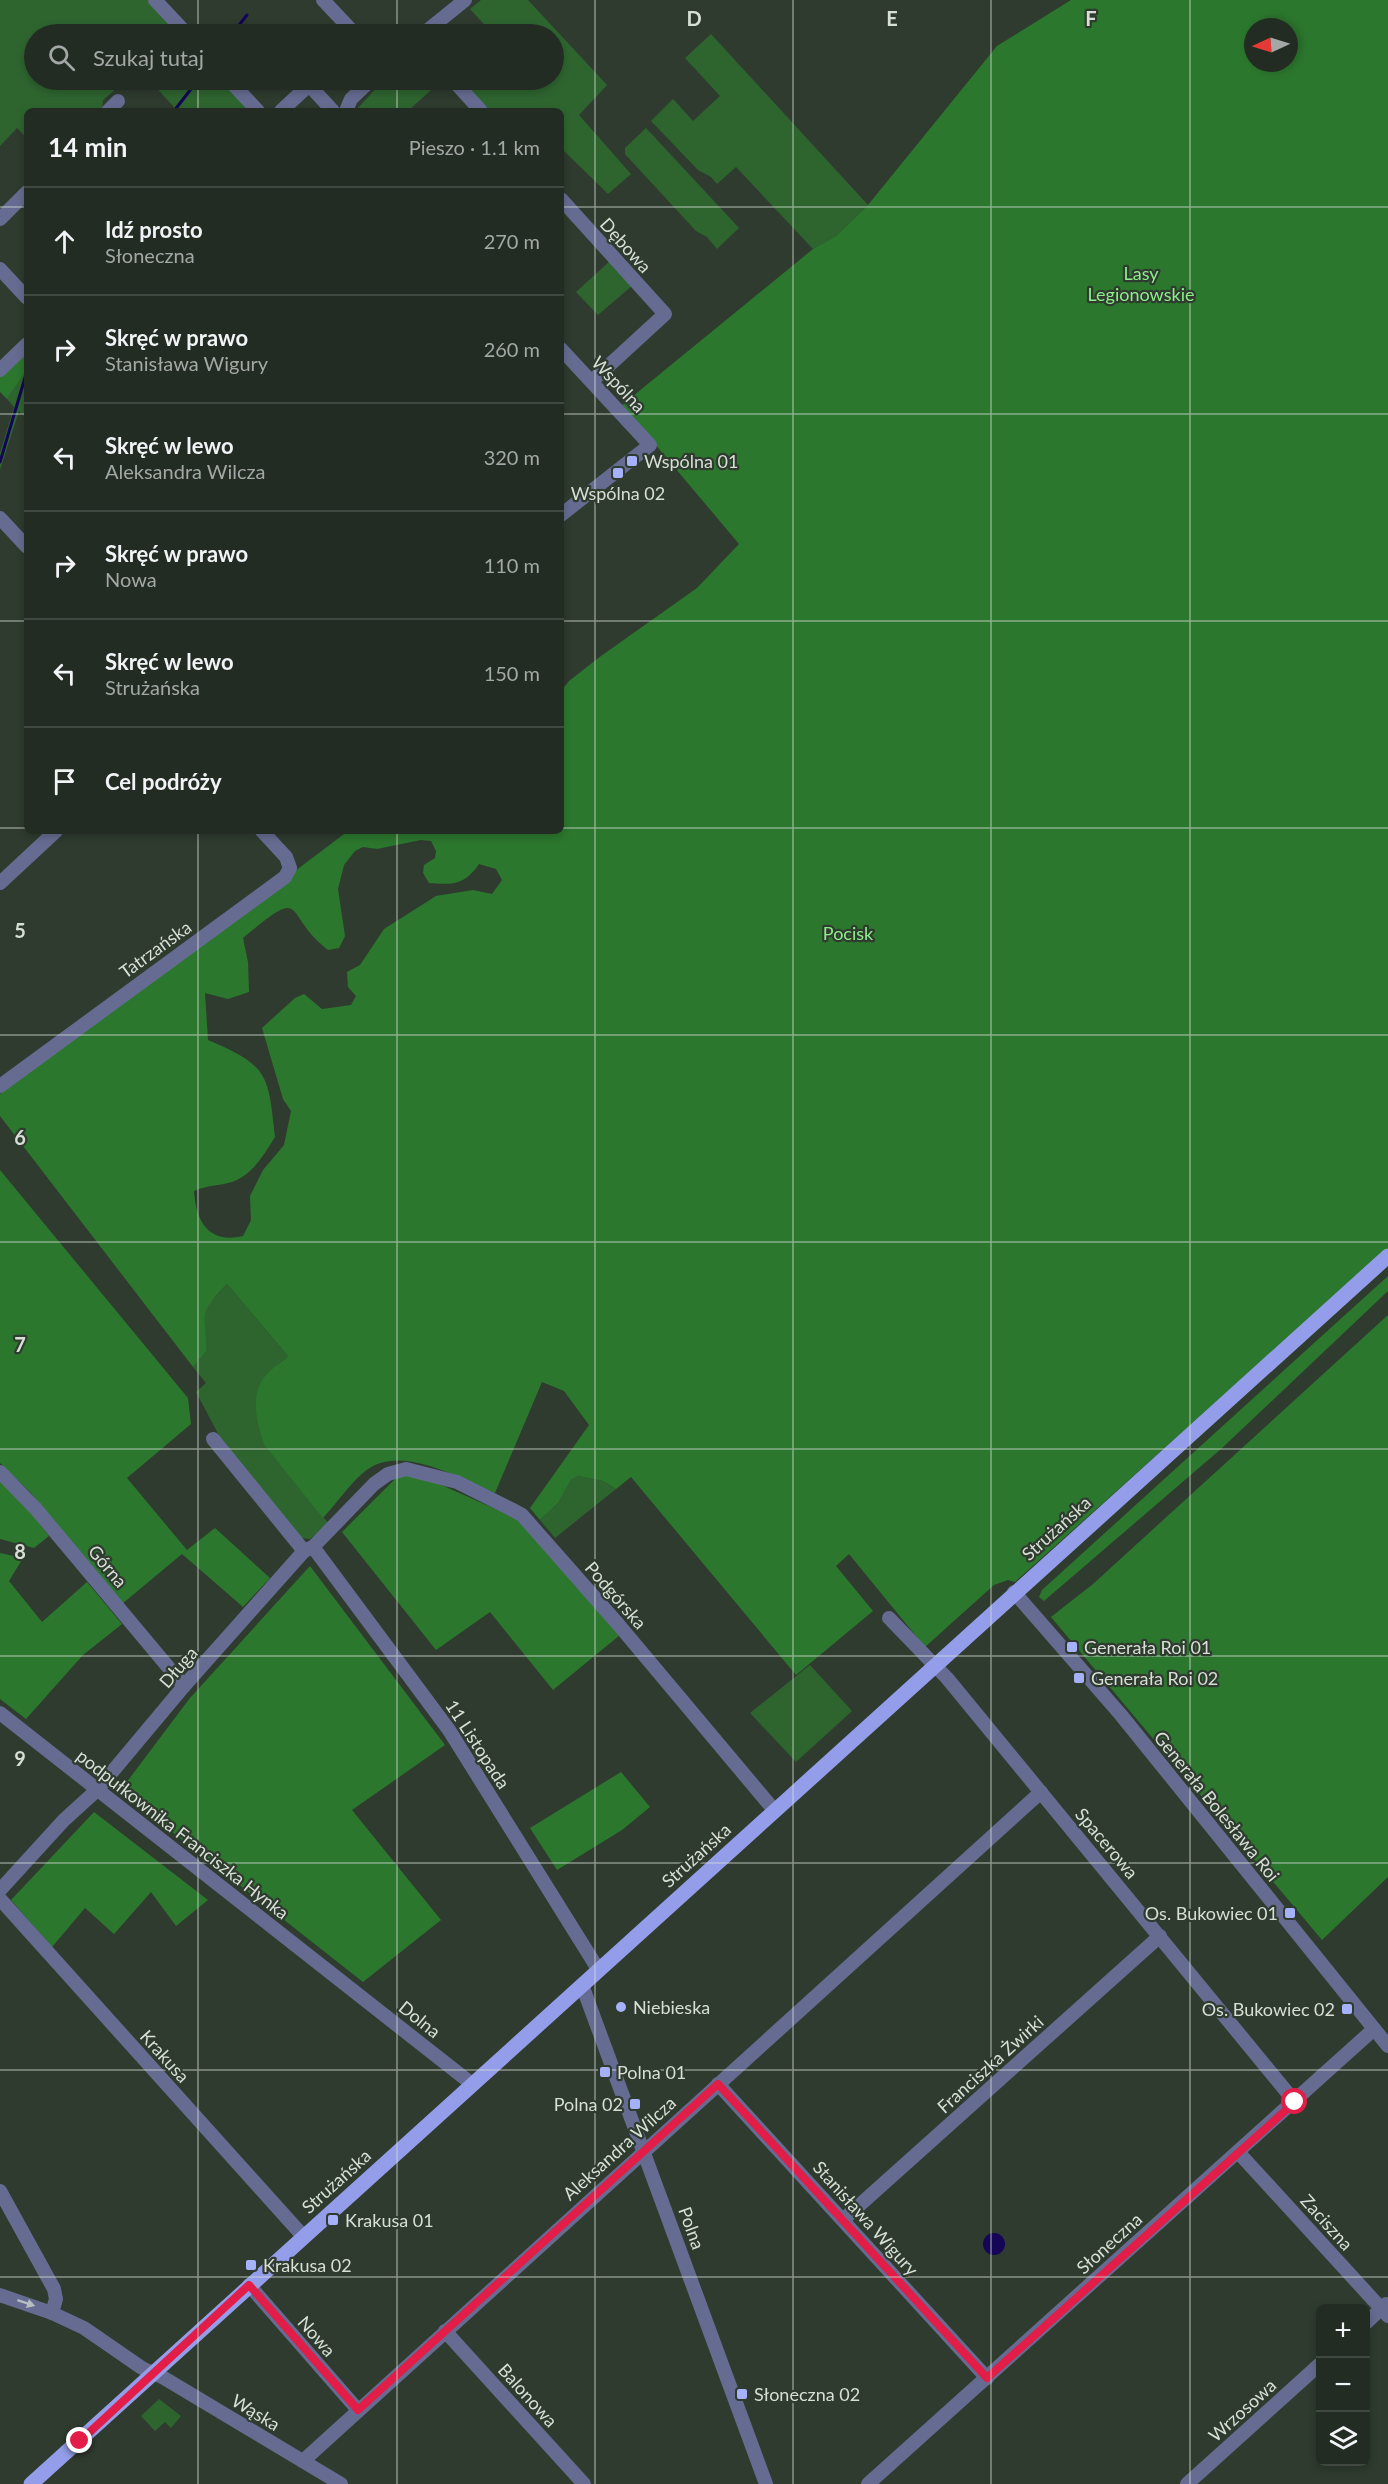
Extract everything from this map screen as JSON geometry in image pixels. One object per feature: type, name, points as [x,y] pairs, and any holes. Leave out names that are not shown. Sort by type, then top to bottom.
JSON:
[{"type":"main road","name":"Strużańska","points":[[31,2484],[1014,1592],[1388,1256]]},
{"type":"street","points":[[155,0],[178,24]]},
{"type":"street","points":[[323,0],[346,24]]},
{"type":"street","points":[[435,24],[465,0]]},
{"type":"street","points":[[238,90],[255,108]]},
{"type":"street","points":[[284,108],[304,90]]},
{"type":"street","points":[[314,90],[330,108]]},
{"type":"street","points":[[347,108],[351,99],[360,90]]},
{"type":"street","points":[[462,90],[478,108]]},
{"type":"street","points":[[0,219],[24,195]]},
{"type":"street","name":"Dębowa","points":[[564,202],[665,314],[592,381]]},
{"type":"street","points":[[0,269],[24,295]]},
{"type":"street","points":[[0,370],[24,347]]},
{"type":"street","name":"Wspólna","points":[[564,352],[651,445],[564,513]]},
{"type":"street","points":[[0,518],[24,544]]},
{"type":"street","points":[[0,883],[53,834]]},
{"type":"street","name":"Tatrzańska","points":[[0,1086],[285,877],[290,868],[286,857],[265,834]]},
{"type":"street","name":"11 Listopada","points":[[213,1439],[308,1549],[449,1730],[598,1969]]},
{"type":"street","name":"Podgórska","points":[[388,1474],[406,1469],[433,1474],[457,1482],[522,1515],[618,1624],[774,1810]]},
{"type":"street","name":"Górna","points":[[0,1473],[36,1509],[184,1686]]},
{"type":"street","name":"Długa","points":[[0,1890],[64,1820],[97,1790],[184,1686],[308,1549],[374,1484],[388,1474]]},
{"type":"street","name":"Generała Bolesława Roi","points":[[1014,1592],[1121,1715],[1388,2046]]},
{"type":"street","name":"Spacerowa","points":[[889,1618],[936,1664],[1295,2102]]},
{"type":"street","name":"podpułkownika Franciszka Hynka","points":[[0,1713],[344,1982]]},
{"type":"street","name":"Aleksandra Wilcza","points":[[303,2461],[644,2149],[1041,1792]]},
{"type":"street","name":"Krakusa","points":[[0,1899],[303,2236]]},
{"type":"street","name":"Franciszka Żwirki","points":[[844,2219],[1160,1936]]},
{"type":"street","name":"Dolna","points":[[344,1982],[472,2084]]},
{"type":"street","name":"Polna","points":[[582,1984],[766,2484]]},
{"type":"street","name":"Słoneczna","points":[[868,2484],[1374,2029]]},
{"type":"street","name":"Stanisława Wigury","points":[[718,2084],[844,2219],[987,2378]]},
{"type":"street","name":"Zaciszna","points":[[1238,2152],[1386,2309]]},
{"type":"street","points":[[0,2191],[54,2289],[56,2299],[52,2313]]},
{"type":"street","name":"Nowa","points":[[249,2285],[358,2410]]},
{"type":"street","name":"Wąska","points":[[0,2295],[52,2313],[104,2339],[142,2368],[153,2372],[341,2484]]},
{"type":"street","points":[[1370,2320],[1386,2309]]},
{"type":"street","name":"Balonowa","points":[[445,2331],[584,2484]]},
{"type":"street","name":"Wrzosowa","points":[[1187,2484],[1316,2368]]},
{"type":"green space","points":[[0,0],[150,0],[172,24],[24,24],[24,90],[115,90],[103,100],[102,108],[24,108],[24,135],[17,128],[0,146]]},
{"type":"green space","points":[[481,0],[528,0],[550,24],[484,24],[470,9]]},
{"type":"green space","points":[[1071,0],[1388,0],[1388,1248],[1015,1582],[1008,1580],[994,1585],[925,1647],[849,1554],[836,1566],[873,1611],[796,1675],[631,1477],[616,1489],[603,1481],[578,1476],[571,1480],[558,1503],[540,1520],[530,1508],[589,1425],[564,1391],[542,1382],[495,1493],[429,1466],[394,1461],[378,1464],[363,1473],[323,1518],[265,1446],[259,1429],[256,1400],[261,1383],[268,1372],[288,1356],[227,1284],[210,1303],[207,1310],[205,1315],[206,1352],[193,1367],[0,1116],[0,1094],[344,834],[564,834],[564,687],[601,656],[697,588],[739,544],[622,405],[813,249],[836,236],[868,205],[997,46]],"holes":[[[421,840],[431,841],[436,851],[435,858],[424,865],[423,873],[429,883],[445,884],[463,880],[479,864],[496,869],[502,880],[492,894],[473,890],[436,896],[384,929],[360,965],[347,972],[348,987],[356,996],[351,1005],[322,1009],[304,994],[295,998],[262,1028],[283,1099],[291,1111],[284,1145],[263,1170],[250,1196],[251,1220],[243,1236],[231,1238],[213,1233],[201,1221],[194,1191],[239,1179],[257,1164],[275,1137],[270,1099],[262,1075],[243,1057],[208,1040],[205,993],[228,999],[249,992],[248,962],[243,938],[264,921],[287,908],[293,910],[314,937],[328,950],[339,948],[345,936],[338,889],[344,865],[355,851],[363,847],[377,849]]]},
{"type":"green space","points":[[711,34],[868,205],[836,236],[813,249],[736,167],[717,184],[711,177],[698,170],[651,121],[673,99],[693,121],[720,96],[685,58]]},
{"type":"green space","points":[[564,39],[607,85],[579,115],[631,174],[608,194],[564,151],[564,108],[485,108],[469,91],[564,90]]},
{"type":"green space","points":[[158,90],[232,90],[249,108],[173,108]]},
{"type":"green space","points":[[375,90],[431,90],[411,108],[358,108]]},
{"type":"green space","points":[[646,128],[739,228],[717,249],[707,237],[696,231],[625,154],[625,148]]},
{"type":"green space","points":[[610,261],[633,285],[598,315],[576,292]]},
{"type":"green space","points":[[24,354],[24,374],[7,399],[0,392],[0,377]]},
{"type":"green space","points":[[24,374],[24,416],[19,411],[0,470],[0,453],[14,407],[7,399]]},
{"type":"green space","points":[[0,1170],[188,1398],[191,1424],[127,1478],[187,1550],[215,1528],[270,1578],[243,1607],[182,1554],[122,1604],[31,1493],[0,1463]]},
{"type":"green space","points":[[1388,1276],[1388,1291],[1221,1449],[1044,1601],[1039,1597],[1042,1590]]},
{"type":"green space","points":[[227,1284],[288,1356],[265,1376],[265,1446],[329,1524],[310,1539],[300,1538],[223,1443],[196,1392],[206,1383],[193,1367],[206,1352],[203,1316],[209,1304]]},
{"type":"green space","points":[[1388,1315],[1388,1877],[1322,1940],[1051,1617],[1093,1584]]},
{"type":"green space","points":[[399,1475],[428,1479],[520,1520],[620,1635],[553,1690],[490,1612],[436,1650],[342,1532]]},
{"type":"green space","points":[[578,1476],[603,1481],[616,1489],[555,1538],[540,1520],[558,1503],[571,1480]]},
{"type":"green space","points":[[0,1480],[21,1500],[49,1536],[34,1548],[0,1539]]},
{"type":"green space","points":[[0,1553],[23,1558],[9,1581],[42,1622],[87,1582],[122,1624],[83,1655],[26,1719],[0,1699]]},
{"type":"green space","points":[[310,1566],[445,1745],[352,1810],[441,1920],[363,1982],[120,1791],[190,1698]]},
{"type":"green space","points":[[810,1665],[852,1711],[796,1762],[750,1713]]},
{"type":"green space","points":[[621,1772],[650,1807],[622,1830],[557,1870],[530,1828]]},
{"type":"green space","points":[[94,1812],[208,1900],[176,1926],[151,1892],[114,1934],[85,1908],[52,1947],[11,1900]]},
{"type":"green space","points":[[159,2399],[181,2416],[171,2428],[165,2422],[155,2431],[141,2416]]},
{"type":"shaded area","points":[[990,2233],[998,2233],[1005,2240],[1005,2248],[998,2255],[990,2255],[983,2248],[983,2240]]},
{"type":"waterway","points":[[240,24],[247,15]]},
{"type":"waterway","points":[[176,108],[190,90]]},
{"type":"waterway","points":[[0,462],[24,381]]},
{"type":"place","name":"Wspólna 01","points":[[632,461]]},
{"type":"place","name":"Wspólna 02","points":[[618,473]]},
{"type":"place","name":"Generała Roi 01","points":[[1072,1647]]},
{"type":"place","name":"Generała Roi 02","points":[[1079,1678]]},
{"type":"place","name":"Os. Bukowiec 01","points":[[1290,1913]]},
{"type":"place","name":"Niebieska","points":[[621,2007]]},
{"type":"place","name":"Os. Bukowiec 02","points":[[1347,2009]]},
{"type":"place","name":"Polna 01","points":[[605,2072]]},
{"type":"place","name":"Polna 02","points":[[635,2104]]},
{"type":"place","name":"Krakusa 01","points":[[333,2220]]},
{"type":"place","name":"Krakusa 02","points":[[251,2265]]},
{"type":"place","name":"Słoneczna 02","points":[[742,2394]]},
{"type":"route","points":[[80,2441],[249,2285],[358,2410],[718,2084],[844,2219],[987,2378],[1295,2102]]},
{"type":"park label","name":"Lasy Legionowskie","points":[[1141,283]]},
{"type":"park label","name":"Pocisk","points":[[848,933]]}]
